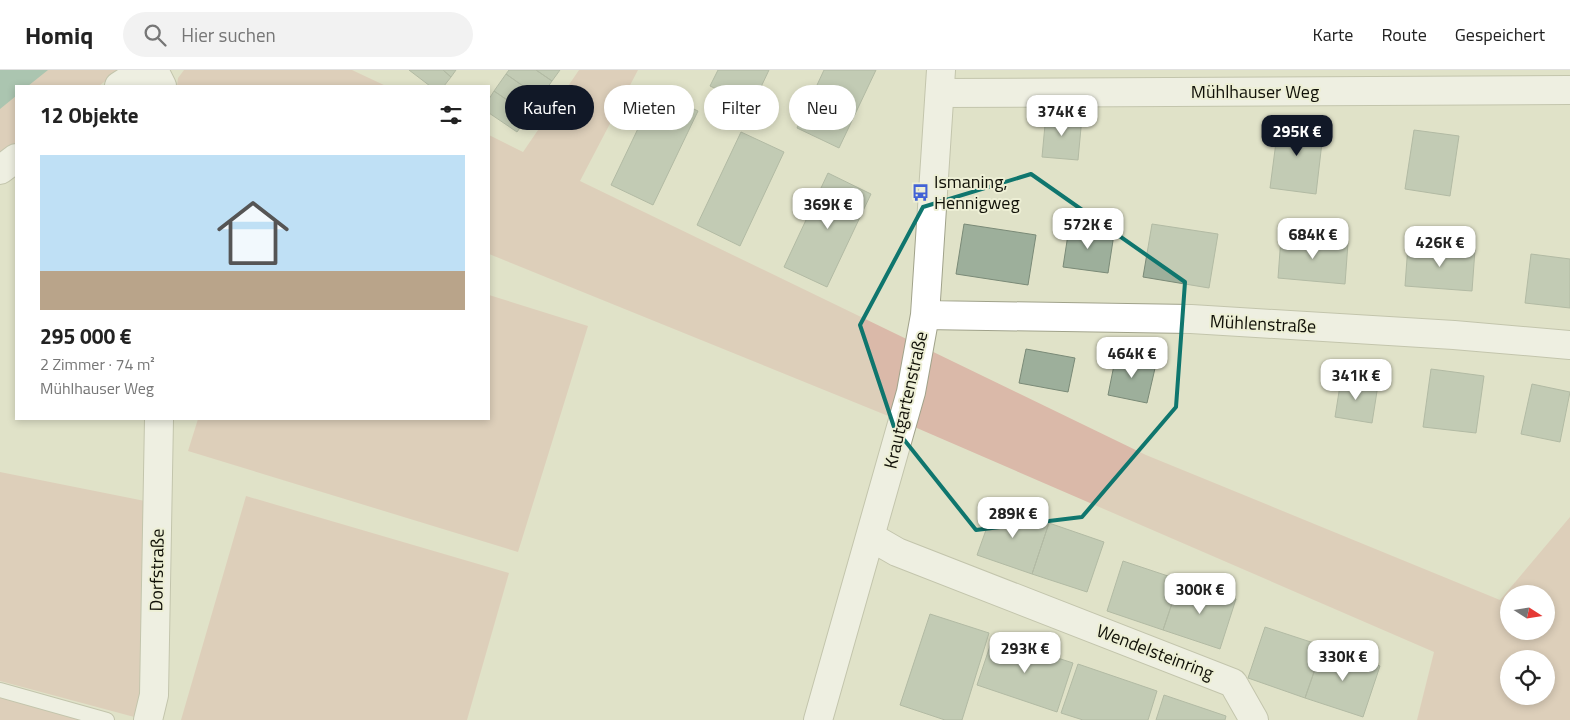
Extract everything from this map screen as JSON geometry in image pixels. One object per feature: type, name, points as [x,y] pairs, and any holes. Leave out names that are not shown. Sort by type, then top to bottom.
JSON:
[{"type":"street","points":[[121,85],[144,70]]},
{"type":"street","points":[[154,70],[162,85]]},
{"type":"street","name":"Mühlhauser Weg","points":[[941,81],[1570,90]]},
{"type":"street","name":"Krautgartenstraße","points":[[818,720],[911,392],[925,315],[941,81]]},
{"type":"street","points":[[0,170],[15,159]]},
{"type":"street","name":"Mühlenstraße","points":[[925,315],[1191,319],[1454,335],[1570,345]]},
{"type":"street","name":"Dorfstraße","points":[[148,720],[154,695],[159,420]]},
{"type":"street","name":"Wendelsteinring","points":[[871,537],[897,552],[1233,683],[1254,720]]},
{"type":"lane","points":[[0,690],[107,720]]},
{"type":"highlighted area","points":[[1031,174],[1185,282],[1176,407],[1082,517],[976,530],[894,427],[860,325],[923,207]]},
{"type":"shaded area","points":[[0,70],[119,70],[100,85],[15,85],[15,148],[0,159]]},
{"type":"shaded area","points":[[184,70],[352,70],[384,85],[177,85],[178,78]]},
{"type":"shaded area","points":[[579,70],[638,70],[630,85],[604,85],[604,130],[607,130],[580,181],[1146,455],[1500,600],[1500,640],[1555,640],[1555,585],[1513,585],[1570,517],[1570,720],[1417,720],[1434,652],[903,422],[490,254],[490,136],[523,152],[538,130],[594,130],[594,85],[569,85]]},
{"type":"shaded area","points":[[490,295],[588,326],[518,552],[188,451],[198,420],[490,420]]},
{"type":"shaded area","points":[[0,472],[150,502],[147,589],[138,718],[0,681]]},
{"type":"shaded area","points":[[246,496],[509,573],[467,720],[181,720]]},
{"type":"shaded area","points":[[0,697],[81,720],[0,720]]},
{"type":"water","points":[[0,70],[48,70],[29,85],[15,85],[15,97],[0,109]]},
{"type":"building","points":[[409,70],[443,70],[451,77],[445,85],[429,85]]},
{"type":"building","points":[[443,70],[456,70],[451,77]]},
{"type":"building","points":[[509,70],[536,70],[552,81],[549,85],[522,85],[506,74]]},
{"type":"building","points":[[536,70],[560,70],[552,81]]},
{"type":"building","points":[[718,70],[769,70],[762,85],[710,85]]},
{"type":"building","points":[[824,70],[876,70],[856,112],[856,85],[817,85]]},
{"type":"building","points":[[506,74],[522,85],[505,85],[505,99],[494,91]]},
{"type":"building","points":[[494,91],[505,99],[505,124],[490,114],[490,97]]},
{"type":"building","points":[[694,109],[698,111],[694,119]]},
{"type":"building","points":[[1046,114],[1082,117],[1078,160],[1042,157]]},
{"type":"building","points":[[1279,119],[1324,125],[1316,194],[1270,188]]},
{"type":"building","points":[[637,130],[689,130],[653,205],[611,185]]},
{"type":"building","points":[[801,130],[848,130],[839,148]]},
{"type":"building","points":[[1414,130],[1459,136],[1450,196],[1405,189]]},
{"type":"building","points":[[741,132],[784,152],[740,246],[697,225]]},
{"type":"building","points":[[828,173],[871,194],[827,287],[784,267]]},
{"type":"building","points":[[964,224],[1036,235],[1028,285],[956,274]]},
{"type":"building","points":[[1152,224],[1218,234],[1209,288],[1143,277]]},
{"type":"building","points":[[1069,228],[1114,234],[1108,273],[1063,267]]},
{"type":"building","points":[[1281,237],[1348,243],[1345,284],[1278,278]]},
{"type":"building","points":[[1408,245],[1475,250],[1472,291],[1405,286]]},
{"type":"building","points":[[1531,254],[1570,259],[1570,308],[1525,303]]},
{"type":"building","points":[[1026,349],[1075,358],[1068,392],[1019,383]]},
{"type":"building","points":[[1116,355],[1156,364],[1147,403],[1108,395]]},
{"type":"building","points":[[1431,369],[1484,376],[1476,433],[1423,427]]},
{"type":"building","points":[[1341,379],[1378,385],[1372,423],[1335,417]]},
{"type":"building","points":[[1532,384],[1570,392],[1560,442],[1521,434]]},
{"type":"building","points":[[995,505],[1049,523],[1032,574],[977,555]]},
{"type":"building","points":[[1049,523],[1104,542],[1087,592],[1032,574]]},
{"type":"building","points":[[1123,561],[1180,580],[1163,630],[1107,611]]},
{"type":"building","points":[[1180,580],[1236,599],[1220,649],[1163,630]]},
{"type":"building","points":[[930,614],[989,633],[962,720],[945,720],[900,705]]},
{"type":"building","points":[[1265,627],[1323,646],[1305,698],[1248,678]]},
{"type":"building","points":[[993,637],[1073,663],[1057,712],[977,685]]},
{"type":"building","points":[[1323,646],[1380,666],[1363,717],[1305,698]]},
{"type":"building","points":[[1078,664],[1157,691],[1148,720],[1083,720],[1061,713]]},
{"type":"building","points":[[1164,695],[1226,716],[1225,720],[1156,720]]},
{"type":"place","name":"Ismaning, Hennigweg","points":[[920,192]]}]
